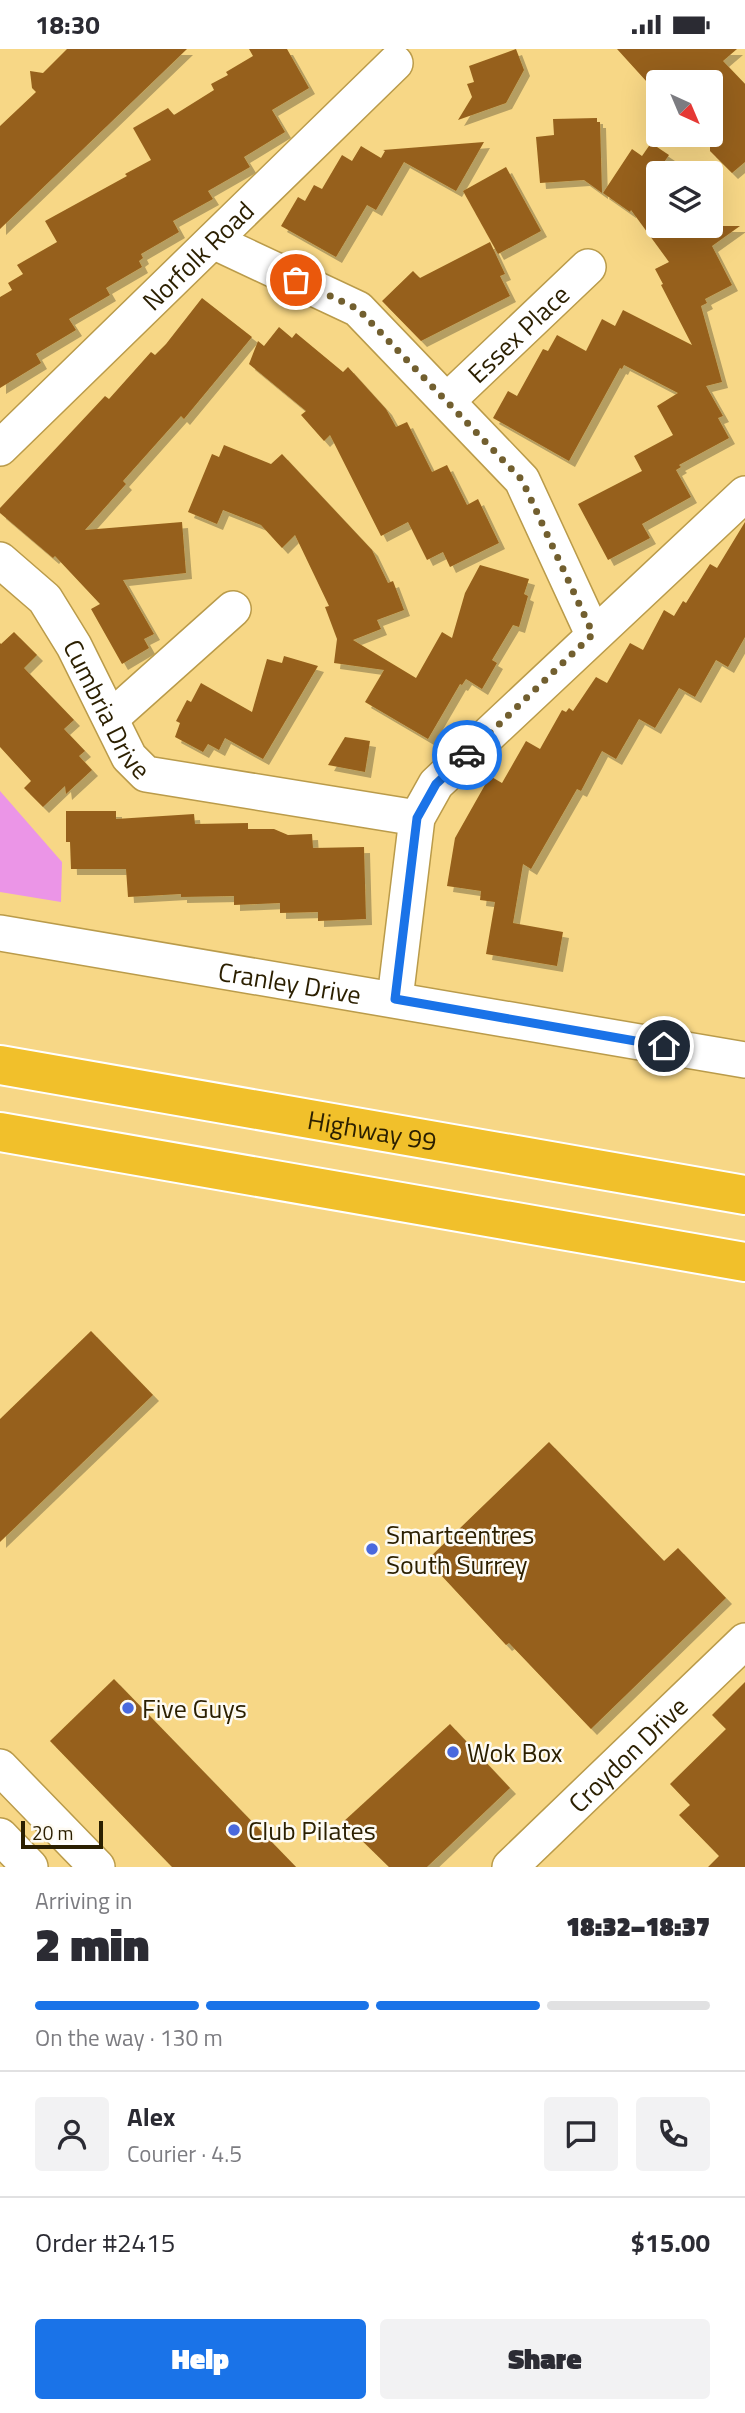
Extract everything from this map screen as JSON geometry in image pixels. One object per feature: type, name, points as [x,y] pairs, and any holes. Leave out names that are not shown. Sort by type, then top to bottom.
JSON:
[{"type":"highway","name":"Highway 99","points":[[0,1065],[745,1195]]},
{"type":"highway","points":[[0,1132],[745,1262]]},
{"type":"street","name":"Norfolk Road","points":[[0,447],[395,62]]},
{"type":"street","points":[[213,241],[358,309],[447,401],[522,480],[593,634]]},
{"type":"street","name":"Essex Place","points":[[447,401],[588,267]]},
{"type":"street","points":[[395,999],[417,818],[436,784],[745,493]]},
{"type":"street","name":"Cumbria Drive","points":[[0,560],[45,599],[74,646],[129,757],[146,774],[417,818]]},
{"type":"street","points":[[111,718],[233,608]]},
{"type":"street","name":"Cranley Drive","points":[[0,933],[745,1060]]},
{"type":"street","name":"Croydon Drive","points":[[510,1867],[745,1641]]},
{"type":"street","points":[[0,1767],[97,1867]]},
{"type":"street","points":[[0,1836],[30,1867]]},
{"type":"shaded area","points":[[0,791],[62,862],[61,902],[0,892]]},
{"type":"building","points":[[67,49],[187,49],[0,229],[0,126],[36,92],[32,88],[30,71],[43,73]]},
{"type":"building","points":[[249,49],[287,49],[309,88],[272,110],[285,132],[244,157],[250,167],[208,191],[213,199],[173,221],[179,232],[141,254],[143,258],[139,261],[142,267],[106,288],[110,295],[69,319],[76,330],[36,354],[41,363],[0,388],[0,297],[12,290],[8,283],[23,274],[17,265],[57,242],[45,221],[151,160],[133,128],[168,108],[174,115],[214,90],[211,84],[253,56]]},
{"type":"building","points":[[516,49],[524,70],[506,103],[458,120],[472,97],[467,84],[474,82],[469,66]]},
{"type":"building","points":[[617,49],[737,49],[723,61],[745,84],[745,162],[732,173],[723,161],[710,151],[710,147],[723,147],[723,70],[646,70],[646,81]]},
{"type":"building","points":[[597,118],[597,122],[600,122],[602,193],[584,180],[540,183],[536,137],[554,135],[553,119]]},
{"type":"building","points":[[484,142],[456,191],[404,162],[376,210],[367,205],[336,257],[281,226],[298,197],[305,201],[314,185],[322,189],[342,155],[352,161],[361,146],[381,158],[385,151],[383,150]]},
{"type":"building","points":[[648,147],[657,147],[669,155],[665,161],[646,161],[646,231],[631,210],[630,212],[603,193],[632,149],[642,156]]},
{"type":"building","points":[[506,167],[541,231],[498,254],[463,191]]},
{"type":"building","points":[[723,226],[740,226],[712,246],[732,285],[705,299],[707,303],[701,306],[722,382],[706,386],[723,416],[718,418],[729,438],[679,465],[681,467],[676,470],[691,497],[642,524],[650,538],[608,560],[578,504],[642,471],[634,456],[673,435],[657,406],[678,393],[624,365],[569,461],[493,418],[508,391],[517,396],[543,349],[548,351],[557,335],[586,351],[602,319],[615,326],[623,310],[692,345],[655,269],[669,262],[651,238],[723,238]]},
{"type":"building","points":[[490,242],[505,274],[500,276],[510,296],[421,341],[382,301],[413,271],[420,278]]},
{"type":"building","points":[[202,298],[252,337],[184,419],[181,416],[123,481],[126,484],[85,530],[182,522],[186,573],[123,580],[154,634],[144,639],[149,648],[122,664],[91,609],[100,604],[55,556],[53,558],[0,513],[0,508],[105,396],[109,399],[151,352],[155,355],[166,344]]},
{"type":"building","points":[[279,327],[292,338],[296,333],[343,372],[348,367],[386,409],[396,427],[407,422],[432,472],[447,465],[467,505],[478,499],[499,543],[450,567],[443,552],[427,560],[408,522],[381,536],[330,435],[324,441],[301,415],[306,411],[249,364],[258,341],[264,346]]},
{"type":"building","points":[[224,445],[271,464],[282,454],[372,550],[388,583],[393,581],[404,610],[377,620],[381,629],[353,640],[416,678],[442,632],[452,638],[465,593],[480,565],[529,579],[524,594],[528,596],[519,627],[513,625],[492,660],[497,663],[482,689],[466,679],[460,684],[428,739],[365,702],[384,670],[334,663],[337,639],[325,607],[329,606],[295,535],[282,548],[261,525],[223,510],[217,524],[188,512],[212,454],[219,457]]},
{"type":"building","points":[[745,522],[745,637],[728,667],[716,660],[695,697],[679,688],[655,728],[639,719],[616,759],[602,751],[581,791],[577,789],[531,869],[523,864],[513,923],[563,932],[557,966],[486,954],[495,902],[480,900],[481,891],[447,886],[455,838],[490,776],[502,783],[526,741],[540,749],[562,710],[566,712],[569,708],[573,711],[596,677],[607,683],[630,643],[643,650],[664,610],[674,616],[683,601],[686,603],[710,564],[717,568]]},
{"type":"building","points":[[14,632],[37,655],[24,668],[74,720],[64,729],[85,751],[79,756],[92,770],[66,794],[65,786],[43,807],[24,788],[31,781],[0,747],[0,643]]},
{"type":"building","points":[[284,656],[318,666],[263,759],[225,738],[219,750],[208,744],[203,752],[175,737],[180,723],[176,721],[187,700],[191,702],[201,683],[252,712],[267,659],[282,663]]},
{"type":"building","points":[[345,737],[370,741],[365,772],[328,765]]},
{"type":"building","points":[[66,811],[116,811],[116,819],[194,814],[195,824],[248,823],[248,829],[274,829],[288,835],[312,834],[313,848],[364,847],[366,919],[318,921],[318,912],[280,913],[280,903],[234,905],[234,896],[181,897],[181,894],[128,897],[126,869],[71,869],[70,842],[66,842]]},
{"type":"building","points":[[91,1331],[153,1395],[0,1542],[0,1419]]},
{"type":"building","points":[[549,1442],[664,1561],[678,1548],[726,1598],[591,1729],[509,1643],[506,1645],[427,1560]]},
{"type":"building","points":[[114,1679],[296,1867],[172,1867],[50,1741]]},
{"type":"building","points":[[745,1682],[745,1867],[708,1867],[719,1856],[679,1815],[690,1805],[670,1784],[726,1729],[712,1715]]},
{"type":"building","points":[[450,1724],[510,1788],[427,1867],[389,1867],[343,1822]]},
{"type":"way so far","points":[[296,280],[358,309],[522,480],[593,634],[467,755]]},
{"type":"place","name":"Smartcentres South Surrey","points":[[372,1549]]},
{"type":"place","name":"Five Guys","points":[[128,1708]]},
{"type":"place","name":"Wok Box","points":[[453,1752]]},
{"type":"place","name":"Club Pilates","points":[[234,1830]]},
{"type":"route","points":[[467,755],[436,784],[417,818],[395,999],[664,1046]]}]
